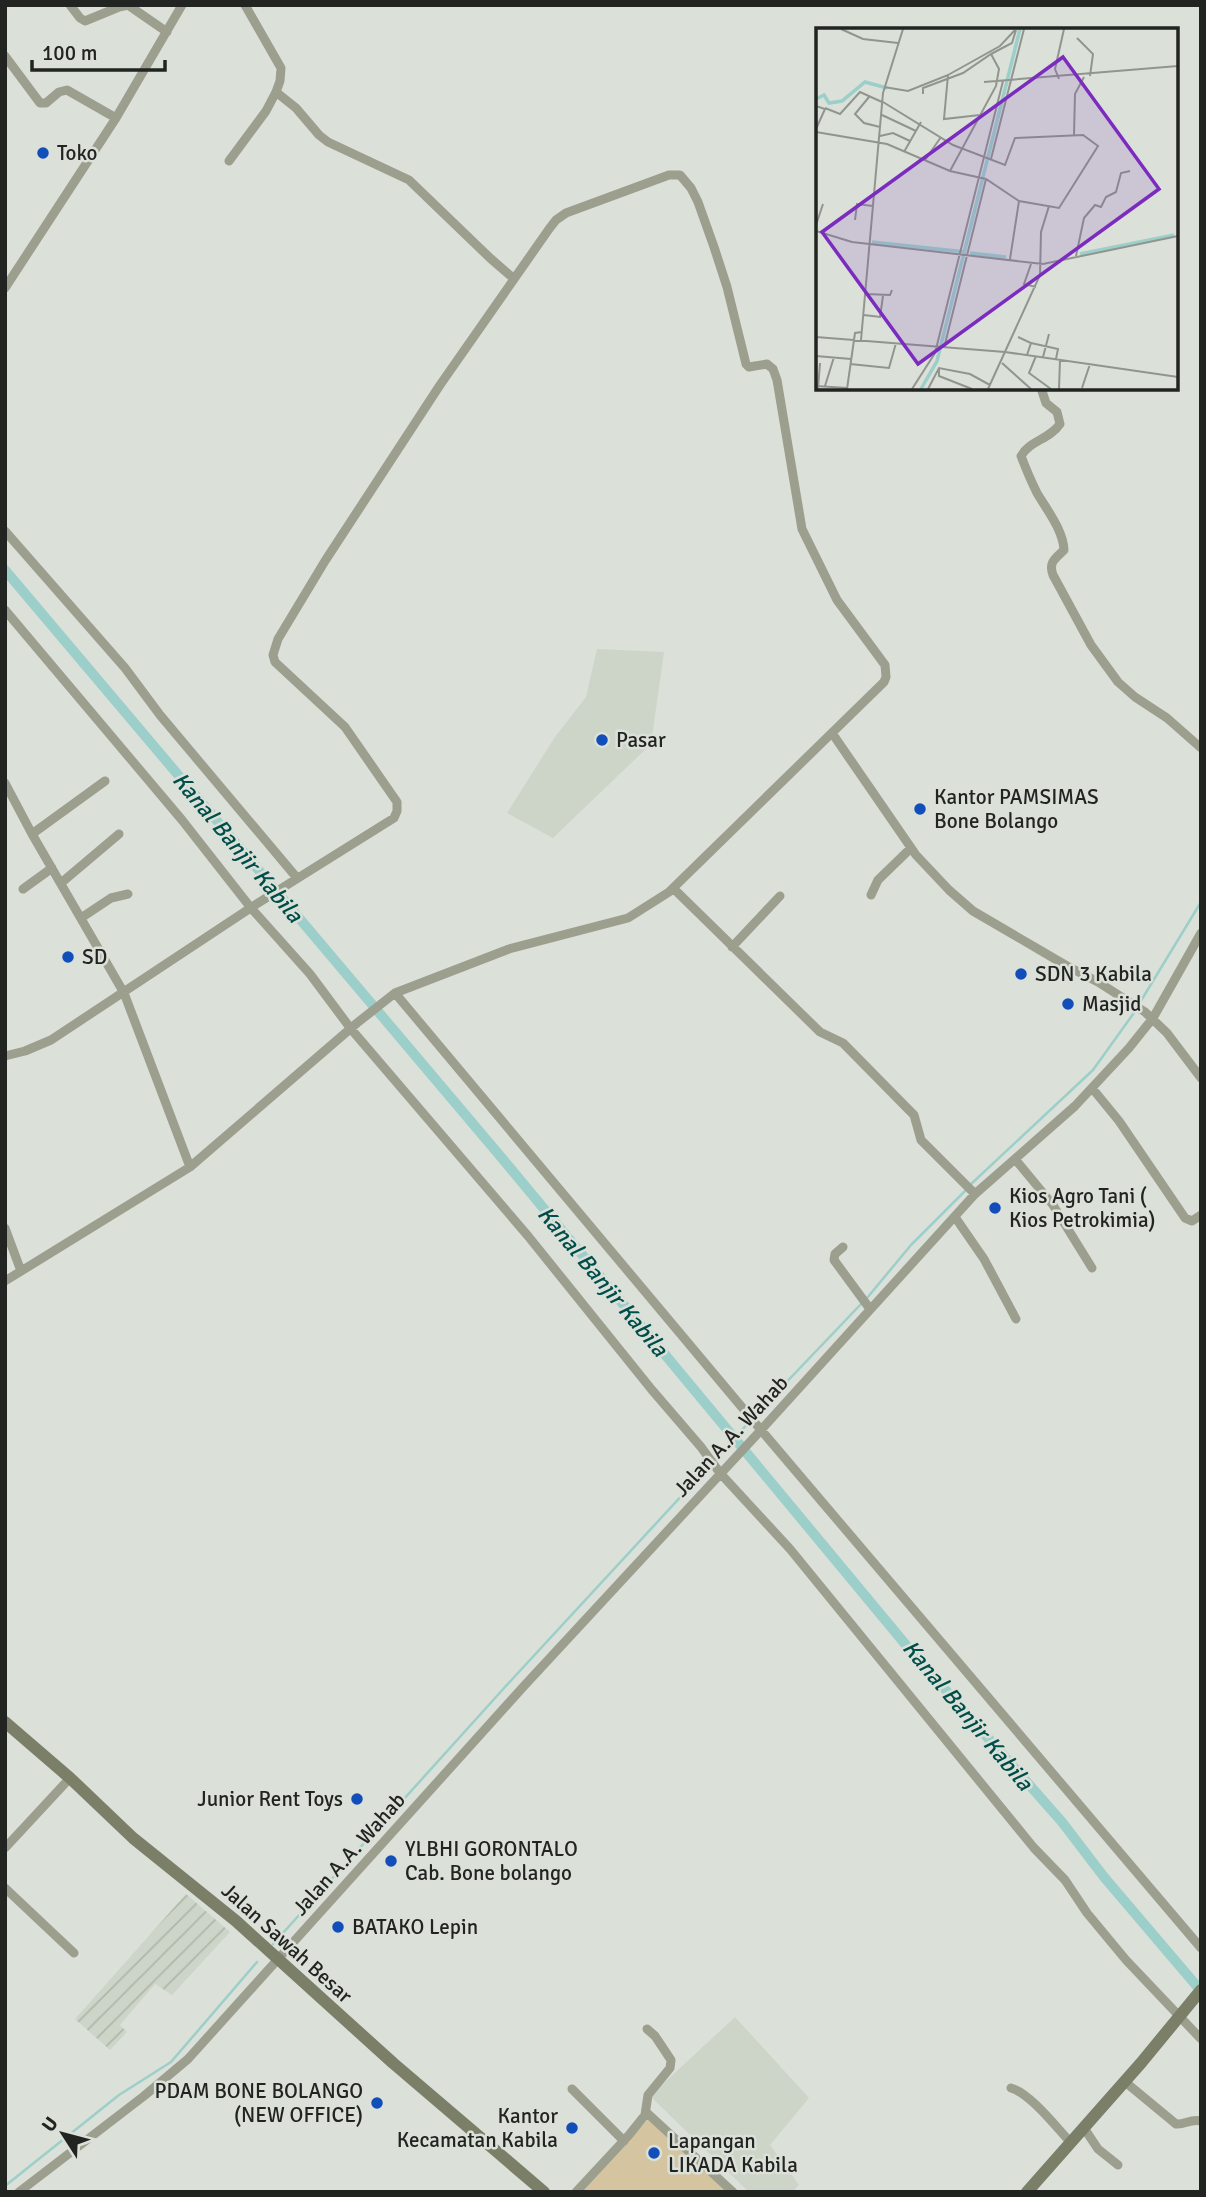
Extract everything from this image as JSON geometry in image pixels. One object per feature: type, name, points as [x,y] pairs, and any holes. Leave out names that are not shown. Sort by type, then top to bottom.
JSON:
[{"type":"main road","name":"Jalan Sawah Besar","points":[[5,1722],[70,1778],[133,1838],[236,1921],[393,2063],[544,2192]]},
{"type":"main road","points":[[1027,2192],[1201,1990]]},
{"type":"street","points":[[70,5],[80,19],[86,21],[128,5],[167,32]]},
{"type":"street","points":[[5,288],[116,118],[182,5]]},
{"type":"street","points":[[229,161],[266,111],[281,81],[281,68],[245,5]]},
{"type":"street","points":[[5,56],[40,103],[46,103],[59,92],[67,90],[116,118]]},
{"type":"street","points":[[276,92],[296,108],[328,142],[409,180],[513,278]]},
{"type":"street","points":[[5,1056],[51,1040],[253,906],[394,818],[397,802],[345,727],[275,662],[274,648],[325,561],[440,385],[556,220],[566,213],[674,174],[680,176],[691,188],[715,247],[746,364],[749,367],[769,365],[776,380],[802,529],[837,600],[885,665],[884,682],[673,888],[628,918],[509,949],[392,996],[190,1167],[5,1281]]},
{"type":"street","points":[[1042,390],[1046,403],[1057,412],[1060,424],[1052,433],[1024,450],[1021,456],[1065,546],[1052,561],[1053,575],[1091,645],[1118,682],[1167,718],[1201,748]]},
{"type":"street","points":[[5,531],[125,668],[160,715],[297,878]]},
{"type":"street","points":[[5,610],[784,1541],[1034,1847],[1066,1880],[1087,1913],[1201,2039]]},
{"type":"street","points":[[831,733],[911,848],[973,911],[1149,1015],[1167,1033],[1201,1078]]},
{"type":"street","points":[[32,834],[105,781]]},
{"type":"street","points":[[5,783],[124,993],[190,1167]]},
{"type":"street","points":[[61,883],[119,834]]},
{"type":"street","points":[[871,895],[878,880],[911,848]]},
{"type":"street","points":[[23,888],[52,868]]},
{"type":"street","points":[[673,888],[820,1032],[843,1044],[908,1109],[916,1121],[921,1140],[972,1189]]},
{"type":"street","points":[[82,918],[111,898],[128,894]]},
{"type":"street","points":[[732,947],[780,896]]},
{"type":"street","name":"Jalan A.A. Wahab","points":[[19,2192],[188,2059],[761,1430],[866,1303],[955,1217],[972,1189],[1015,1159],[1075,1106],[1129,1048],[1201,933]]},
{"type":"street","points":[[392,996],[1201,1948]]},
{"type":"street","points":[[1092,1088],[1119,1121],[1185,1218],[1192,1221],[1201,1214]]},
{"type":"street","points":[[1015,1159],[1053,1205],[1092,1268]]},
{"type":"street","points":[[955,1217],[984,1259],[1016,1319]]},
{"type":"street","points":[[5,1228],[21,1271]]},
{"type":"street","points":[[843,1247],[834,1260],[866,1303]]},
{"type":"street","points":[[5,1848],[70,1778]]},
{"type":"street","points":[[5,1888],[74,1953]]},
{"type":"street","points":[[576,2192],[624,2141],[646,2112],[649,2095],[671,2064],[663,2046],[647,2029]]},
{"type":"street","points":[[1124,2081],[1173,2122],[1179,2125],[1191,2120],[1201,2121]]},
{"type":"street","points":[[1011,2088],[1015,2088],[1027,2098],[1071,2143]]},
{"type":"street","points":[[572,2089],[624,2141]]},
{"type":"street","points":[[646,2112],[733,2192]]},
{"type":"street","points":[[1084,2128],[1104,2155],[1118,2165]]},
{"type":"shaded area","name":"Pasar","points":[[597,649],[664,652],[651,744],[553,838],[507,813],[555,737],[586,697]]},
{"type":"shaded area","points":[[186,1894],[230,1932],[172,1995],[155,1984],[120,2025],[127,2032],[110,2050],[75,2019]]},
{"type":"shaded area","points":[[735,2017],[809,2098],[770,2145],[799,2185],[792,2192],[749,2192],[650,2096]]},
{"type":"shaded area","name":"Lapangan LIKADA Kabila","points":[[652,2115],[733,2192],[580,2192]]},
{"type":"waterway","name":"Kanal Banjir Kabila","points":[[5,570],[501,1157],[906,1645],[1062,1822],[1104,1877],[1201,1991]]},
{"type":"waterway","points":[[1139,1004],[1201,902]]},
{"type":"waterway","points":[[970,1185],[1093,1070],[1136,1010]]},
{"type":"waterway","points":[[867,1298],[911,1245],[966,1190]]},
{"type":"waterway","points":[[757,1413],[862,1303]]},
{"type":"waterway","name":"Kanal Banjir Kabila","points":[[715,1460],[750,1421]]},
{"type":"waterway","points":[[273,1944],[710,1465]]},
{"type":"waterway","points":[[5,2186],[119,2095],[171,2062],[257,1962]]},
{"type":"place","name":"Toko","points":[[43,153]]},
{"type":"place","name":"Pasar","points":[[602,740]]},
{"type":"place","name":"Kantor PAMSIMAS Bone Bolango","points":[[920,809]]},
{"type":"place","name":"SD","points":[[68,957]]},
{"type":"place","name":"SDN 3 Kabila","points":[[1021,974]]},
{"type":"place","name":"Masjid","points":[[1068,1004]]},
{"type":"place","name":"Kios Agro Tani ( Kios Petrokimia)","points":[[995,1208]]},
{"type":"place","name":"Junior Rent Toys","points":[[357,1799]]},
{"type":"place","name":"YLBHI GORONTALO Cab. Bone bolango","points":[[391,1861]]},
{"type":"place","name":"BATAKO Lepin","points":[[338,1927]]},
{"type":"place","name":"PDAM BONE BOLANGO (NEW OFFICE)","points":[[377,2103]]},
{"type":"place","name":"Kantor Kecamatan Kabila","points":[[572,2128]]},
{"type":"place","name":"Lapangan LIKADA Kabila","points":[[654,2153]]}]
